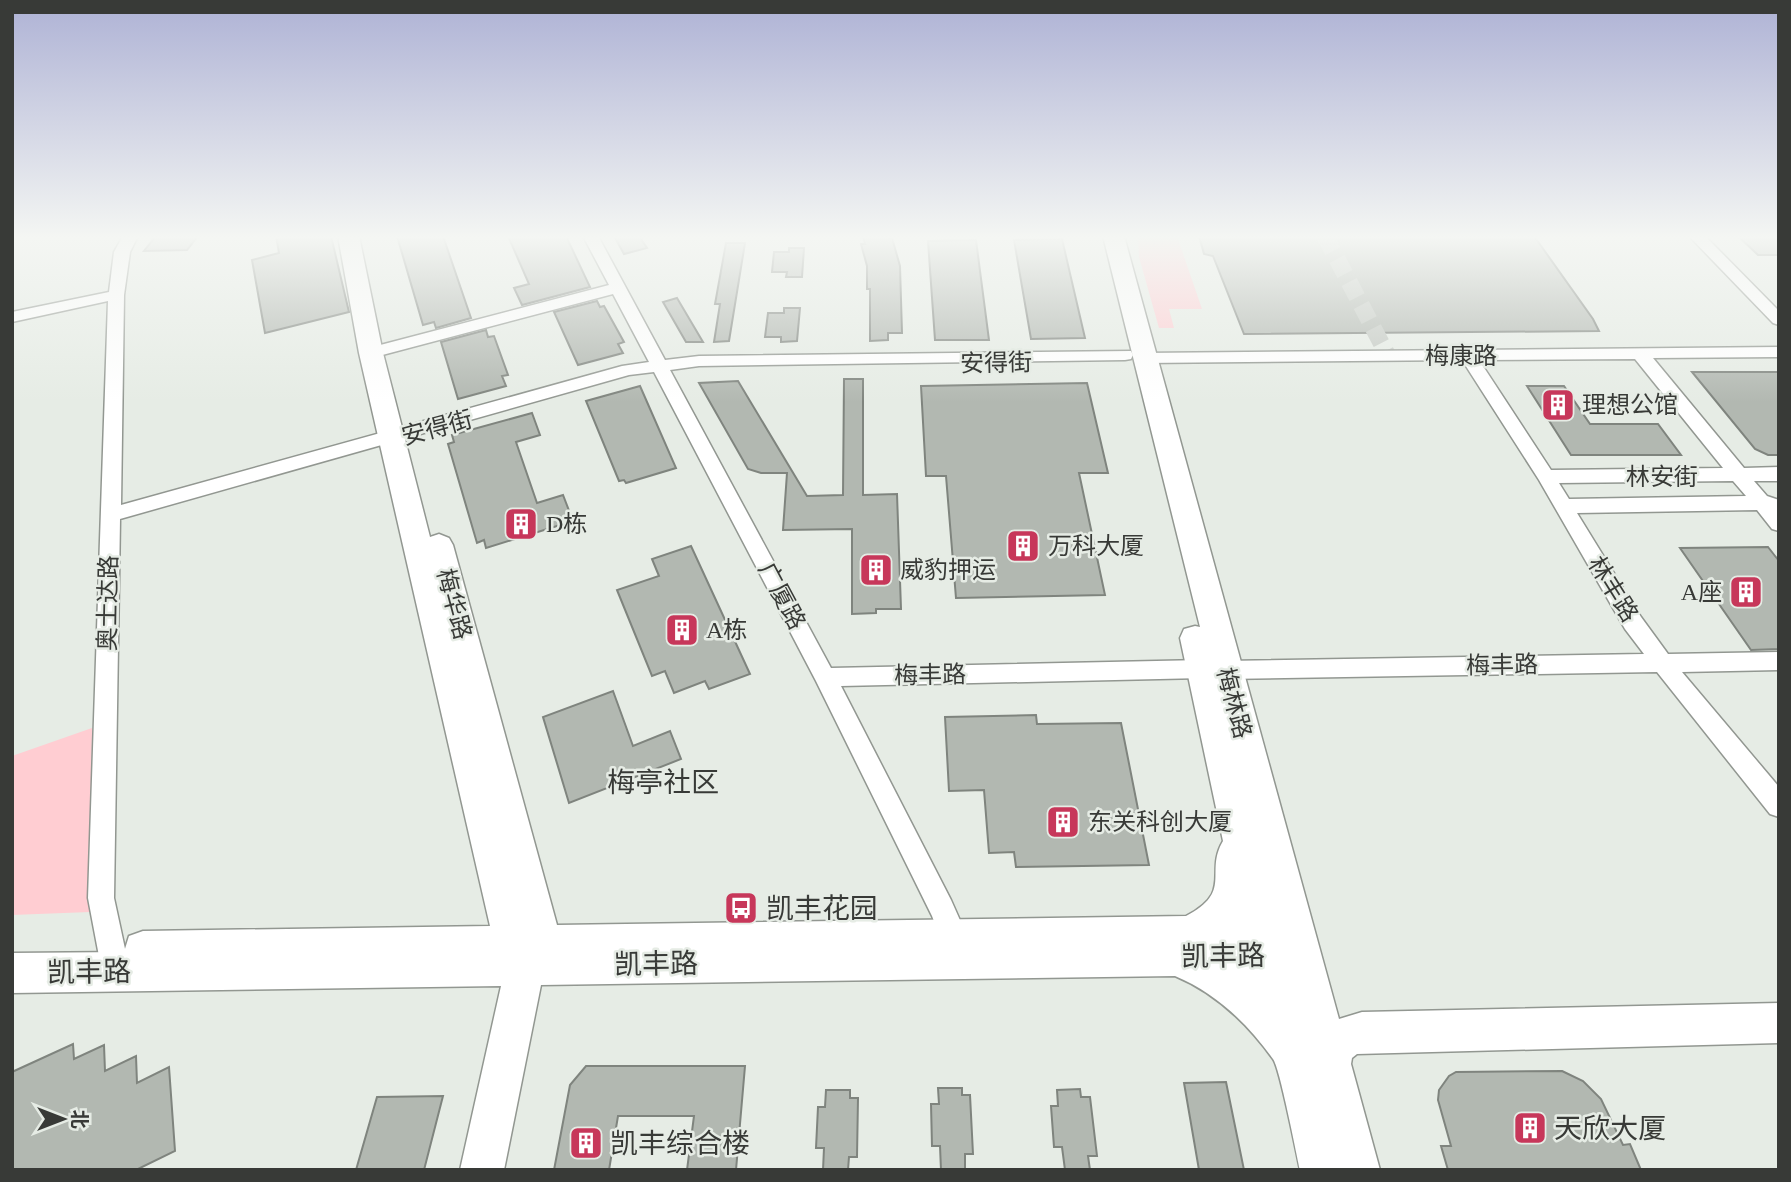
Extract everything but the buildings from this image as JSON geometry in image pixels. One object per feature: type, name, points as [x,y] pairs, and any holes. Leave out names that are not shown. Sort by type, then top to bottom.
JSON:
[{"type":"main road","name":"梅华路","points":[[363,291],[379,350]]},
{"type":"main road","name":"梅华路","points":[[371,291],[396,437],[527,952],[482,1170]]},
{"type":"main road","name":"梅林路","points":[[1112,291],[1214,669],[1312,1062],[1358,1170]]},
{"type":"main road","name":"梅林路","points":[[1122,291],[1132,358]]},
{"type":"main road","name":"梅林路","points":[[1214,669],[1231,800],[1282,944]]},
{"type":"main road","points":[[1231,800],[1236,877],[1231,904],[1221,916],[1181,945],[1200,966],[1244,993],[1274,1027],[1312,1062],[1331,1051],[1336,1042],[1348,1035],[1362,1032],[1779,1023]]},
{"type":"main road","name":"凯丰路","points":[[12,973],[114,961],[527,952],[1282,944]]},
{"type":"main road","name":"凯丰路","points":[[12,953],[114,961]]},
{"type":"main road","name":"梅林路","points":[[1312,1062],[1322,1170]]},
{"type":"street","name":"奥士达路","points":[[114,961],[101,898],[117,291]]},
{"type":"street","points":[[379,350],[605,291]]},
{"type":"street","name":"广厦路","points":[[619,291],[825,677],[942,909],[958,949]]},
{"type":"street","points":[[1751,291],[1779,320]]},
{"type":"street","points":[[12,317],[116,295]]},
{"type":"street","name":"梅康路","points":[[1132,358],[1779,352]]},
{"type":"street","points":[[1640,354],[1739,475],[1770,503],[1779,524]]},
{"type":"street","name":"林丰路","points":[[1468,356],[1546,477],[1633,623],[1661,662],[1779,806]]},
{"type":"street","name":"安得街","points":[[109,515],[661,367],[1132,358]]},
{"type":"street","name":"林安街","points":[[1546,477],[1779,474]]},
{"type":"street","name":"林安街","points":[[1563,506],[1770,503]]},
{"type":"street","name":"梅丰路","points":[[825,677],[1779,661]]},
{"type":"shaded area","points":[[1149,291],[1196,291],[1202,309],[1169,309],[1174,328],[1159,328]]},
{"type":"shaded area","points":[[92,728],[90,912],[12,915],[12,756]]},
{"type":"tunnel","points":[[1354,291],[1388,356]]},
{"type":"place","name":"理想公馆","points":[[1558,405]]},
{"type":"place","name":"D栋","points":[[521,524]]},
{"type":"place","name":"万科大厦","points":[[1023,546]]},
{"type":"place","name":"威豹押运","points":[[876,570]]},
{"type":"place","name":"A座","points":[[1746,592]]},
{"type":"place","name":"A栋","points":[[682,630]]},
{"type":"place","name":"东关科创大厦","points":[[1063,822]]},
{"type":"place","name":"凯丰花园","points":[[741,908]]},
{"type":"place","name":"天欣大厦","points":[[1530,1128]]},
{"type":"place","name":"凯丰综合楼","points":[[586,1143]]},
{"type":"district","name":"梅亭社区","points":[[663,782]]}]
